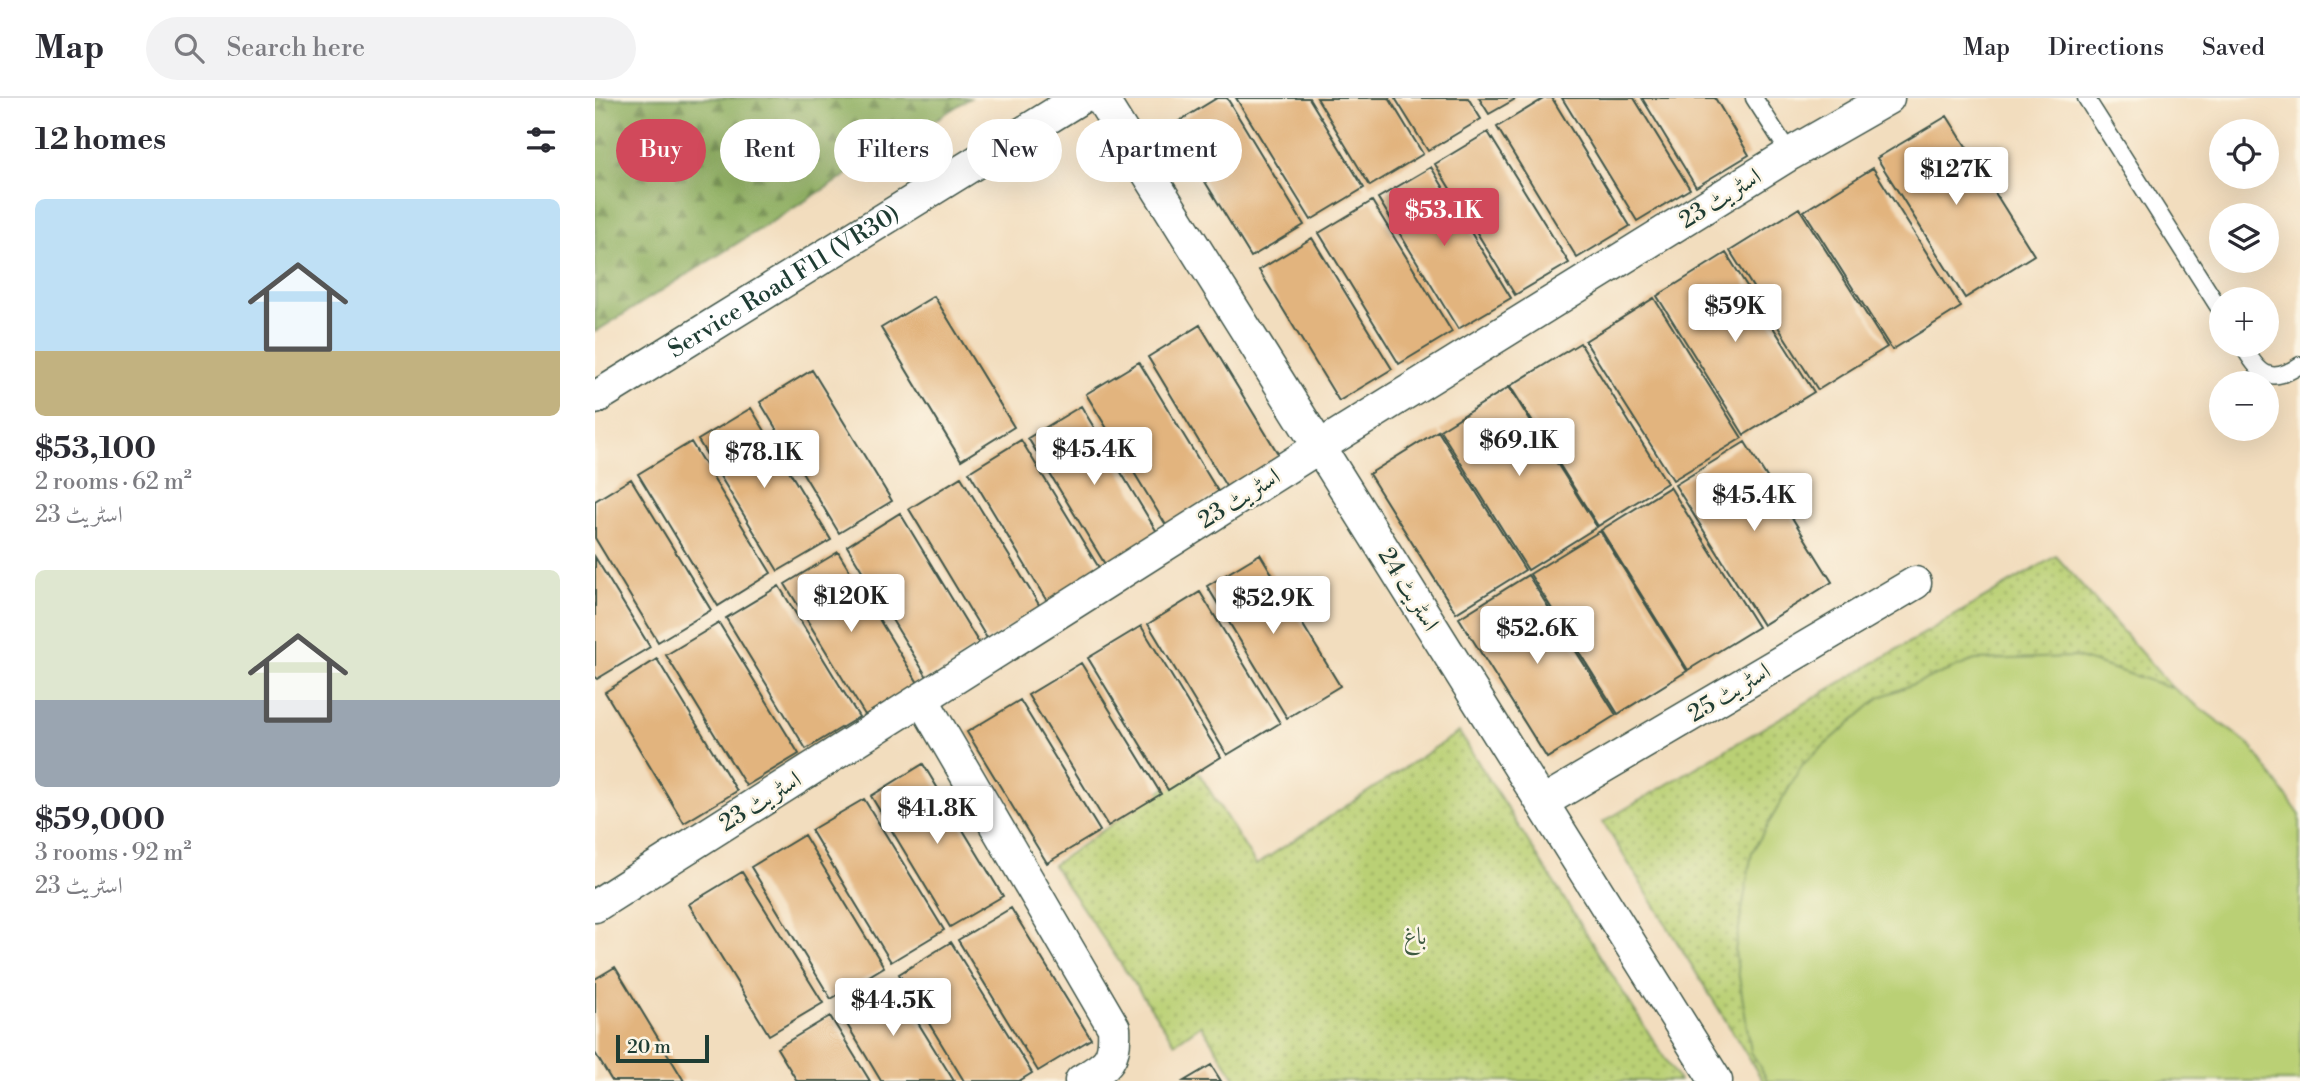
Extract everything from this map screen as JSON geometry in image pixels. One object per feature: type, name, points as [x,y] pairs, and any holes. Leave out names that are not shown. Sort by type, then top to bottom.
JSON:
[{"type":"street","name":"Service Road F11 (VR30)","points":[[595,398],[1080,98]]},
{"type":"street","name":"اسٹریٹ 24","points":[[1101,98],[1716,1081]]},
{"type":"street","name":"اسٹریٹ 23","points":[[595,905],[1319,447],[1790,154],[1888,98]]},
{"type":"street","name":"اسٹریٹ 25","points":[[1543,802],[1915,583]]},
{"type":"street","points":[[922,699],[1114,1028],[1115,1048],[1107,1065],[1081,1081]]},
{"type":"lane","points":[[1754,98],[1790,154]]},
{"type":"lane","points":[[2086,98],[2209,292]]},
{"type":"lane","points":[[2250,357],[2258,369],[2273,376],[2289,373],[2300,365]]},
{"type":"green space","points":[[595,98],[970,98],[936,119],[834,119],[835,182],[595,332]]},
{"type":"green space","points":[[2056,556],[2279,809],[2300,1081],[1763,1081],[1603,822]]},
{"type":"green space","points":[[2076,657],[2173,688],[2250,745],[2300,815],[2300,1081],[1768,1081],[1751,1052],[1735,951],[1752,852],[1803,764],[1880,697],[1975,660]]},
{"type":"green space","name":"باغ","points":[[1459,732],[1679,1081],[1237,1081],[1201,1025],[1175,1043],[1053,865],[1195,767],[1256,865]]},
{"type":"building","points":[[1217,98],[1227,98],[1240,119],[1182,119]]},
{"type":"building","points":[[1236,98],[1309,98],[1364,188],[1311,220]]},
{"type":"building","points":[[1317,98],[1389,98],[1423,154],[1370,186]]},
{"type":"building","points":[[1395,98],[1468,98],[1481,119],[1428,151]]},
{"type":"building","points":[[1479,98],[1517,98],[1489,114]]},
{"type":"building","points":[[1545,98],[1552,98],[1630,226],[1577,258],[1497,127]]},
{"type":"building","points":[[1562,98],[1634,98],[1690,189],[1637,221]]},
{"type":"building","points":[[1642,98],[1715,98],[1749,155],[1696,187]]},
{"type":"building","points":[[1947,116],[2034,255],[1965,298],[1877,158]]},
{"type":"building","points":[[1242,123],[1304,225],[1251,257],[1205,182],[1242,182]]},
{"type":"building","points":[[1488,132],[1569,263],[1515,295],[1435,164]]},
{"type":"building","points":[[1431,167],[1511,298],[1458,329],[1378,198]]},
{"type":"building","points":[[1873,168],[1961,307],[1892,350],[1804,211]]},
{"type":"building","points":[[1372,201],[1452,332],[1399,364],[1319,233]]},
{"type":"building","points":[[1799,208],[1887,347],[1818,390],[1730,251]]},
{"type":"building","points":[[1312,238],[1392,369],[1339,401],[1259,270]]},
{"type":"building","points":[[1726,253],[1814,392],[1744,435],[1657,296]]},
{"type":"building","points":[[934,296],[1014,427],[961,460],[881,328]]},
{"type":"building","points":[[1654,298],[1742,438],[1673,480],[1585,341]]},
{"type":"building","points":[[1200,325],[1280,457],[1227,488],[1148,357]]},
{"type":"building","points":[[1580,343],[1667,483],[1598,526],[1510,386]]},
{"type":"building","points":[[1139,362],[1219,493],[1166,525],[1086,394]]},
{"type":"building","points":[[812,370],[892,501],[839,533],[760,402]]},
{"type":"building","points":[[1509,387],[1597,527],[1528,570],[1440,430]]},
{"type":"building","points":[[1081,406],[1160,537],[1108,569],[1028,438]]},
{"type":"building","points":[[751,408],[831,540],[778,571],[698,440]]},
{"type":"building","points":[[1438,431],[1525,570],[1456,613],[1369,474]]},
{"type":"building","points":[[1021,440],[1101,571],[1048,603],[969,472]]},
{"type":"building","points":[[691,442],[771,573],[718,606],[638,474]]},
{"type":"building","points":[[1745,442],[1832,582],[1763,625],[1675,485]]},
{"type":"building","points":[[961,477],[1041,608],[988,640],[909,509]]},
{"type":"building","points":[[631,479],[711,610],[658,642],[595,538],[595,501]]},
{"type":"building","points":[[1670,487],[1758,627],[1688,670],[1601,530]]},
{"type":"building","points":[[900,513],[980,645],[927,677],[847,546]]},
{"type":"building","points":[[1600,531],[1687,671],[1618,714],[1530,574]]},
{"type":"building","points":[[838,552],[918,683],[865,715],[785,584]]},
{"type":"building","points":[[1260,554],[1340,686],[1287,718],[1207,586]]},
{"type":"building","points":[[595,557],[650,647],[597,679],[595,676]]},
{"type":"building","points":[[1528,575],[1616,715],[1547,758],[1459,618]]},
{"type":"building","points":[[779,586],[859,717],[806,749],[726,618]]},
{"type":"building","points":[[1200,592],[1280,723],[1227,755],[1148,624]]},
{"type":"building","points":[[719,623],[799,754],[746,786],[666,655]]},
{"type":"building","points":[[1141,626],[1221,757],[1168,790],[1088,658]]},
{"type":"building","points":[[657,659],[737,791],[684,823],[605,692]]},
{"type":"building","points":[[1081,663],[1161,794],[1108,826],[1028,695]]},
{"type":"building","points":[[1020,700],[1100,831],[1047,863],[967,732]]},
{"type":"building","points":[[923,764],[1003,896],[950,927],[871,796]]},
{"type":"building","points":[[864,799],[944,930],[891,962],[811,830]]},
{"type":"building","points":[[804,835],[884,967],[831,999],[751,867]]},
{"type":"building","points":[[742,872],[823,1003],[769,1035],[689,904]]},
{"type":"building","points":[[1011,908],[1091,1039],[1038,1071],[958,940]]},
{"type":"building","points":[[951,942],[1032,1073],[1019,1081],[964,1081],[899,974]]},
{"type":"building","points":[[615,967],[684,1081],[612,1081],[595,1053],[595,979]]},
{"type":"building","points":[[891,979],[954,1081],[881,1081],[839,1011]]},
{"type":"building","points":[[830,1016],[870,1081],[797,1081],[777,1048]]},
{"type":"building","points":[[1211,1065],[1221,1081],[1184,1081]]}]
